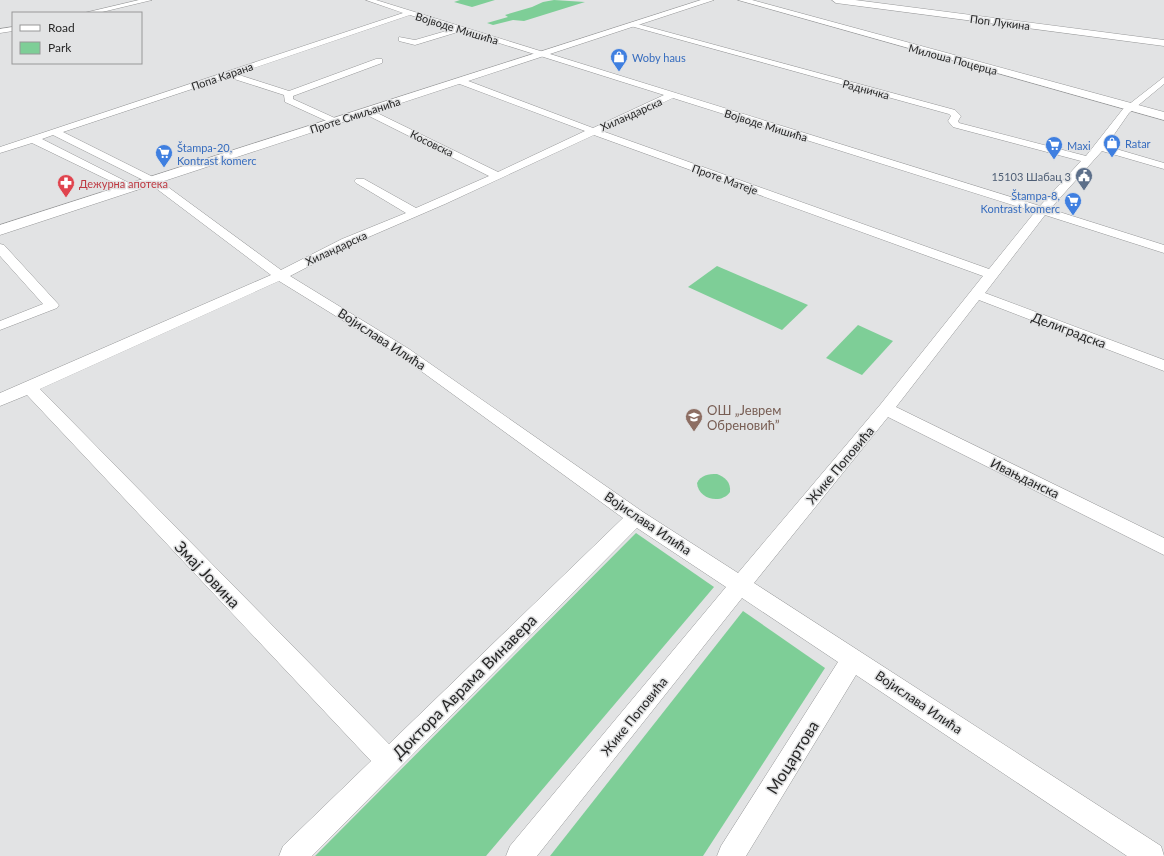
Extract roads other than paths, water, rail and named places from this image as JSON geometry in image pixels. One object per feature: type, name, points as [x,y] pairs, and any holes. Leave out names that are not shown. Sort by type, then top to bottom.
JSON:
[{"type":"street","points":[[93,12],[149,0]]},
{"type":"street","name":"Војводе Мишића","points":[[369,0],[1164,249]]},
{"type":"street","name":"Проте Смиљанића","points":[[0,230],[133,188],[539,54],[710,0]]},
{"type":"street","name":"Милоша Поцерца","points":[[748,0],[762,6],[1164,116]]},
{"type":"street","name":"Поп Лукина","points":[[836,0],[1164,43]]},
{"type":"street","points":[[386,6],[401,2]]},
{"type":"street","name":"Попа Карана","points":[[0,150],[410,13]]},
{"type":"street","name":"Радничка","points":[[631,26],[952,112],[956,116],[952,121],[956,125],[1089,160]]},
{"type":"street","points":[[0,31],[12,29]]},
{"type":"street","points":[[402,39],[415,43],[460,29]]},
{"type":"street","points":[[228,74],[289,94],[379,61]]},
{"type":"street","name":"Проте Матеје","points":[[460,80],[612,138],[992,276]]},
{"type":"street","name":"Жике Поповића","points":[[520,856],[741,584],[886,409],[975,294],[992,276],[1042,211],[1100,147],[1130,107],[1164,80]]},
{"type":"street","points":[[289,94],[288,100],[334,121]]},
{"type":"street","name":"Хиландарска","points":[[0,400],[280,276],[346,242],[498,176],[672,95]]},
{"type":"street","name":"Косовска","points":[[366,111],[498,176]]},
{"type":"street","name":"Војислава Илића","points":[[54,132],[153,181],[280,276],[404,352],[636,517],[741,584],[1151,856]]},
{"type":"street","points":[[33,139],[133,188]]},
{"type":"street","points":[[1100,147],[1164,166]]},
{"type":"street","points":[[360,181],[415,213]]},
{"type":"street","points":[[0,248],[52,305],[0,326]]},
{"type":"street","name":"Делиградска","points":[[975,294],[1164,366]]},
{"type":"street","name":"Змај Јовина","points":[[29,387],[388,761]]},
{"type":"street","name":"Ивањданска","points":[[886,409],[1164,547]]},
{"type":"street","name":"Доктора Аврама Винавера","points":[[293,856],[636,517]]},
{"type":"street","name":"Моцартова","points":[[731,856],[853,658]]},
{"type":"place","name":"Woby haus","points":[[619,72]]},
{"type":"place","name":"Ratar","points":[[1112,158]]},
{"type":"place","name":"Maxi","points":[[1054,160]]},
{"type":"place","name":"Štampa-20, Kontrast komerc","points":[[164,168]]},
{"type":"place","name":"15103 Шабац 3","points":[[1084,191]]},
{"type":"place","name":"Дежурна апотека","points":[[66,198]]},
{"type":"place","name":"Štampa-8, Kontrast komerc","points":[[1073,216]]},
{"type":"place","name":"ОШ „Јеврем Обреновић”","points":[[694,432]]}]
